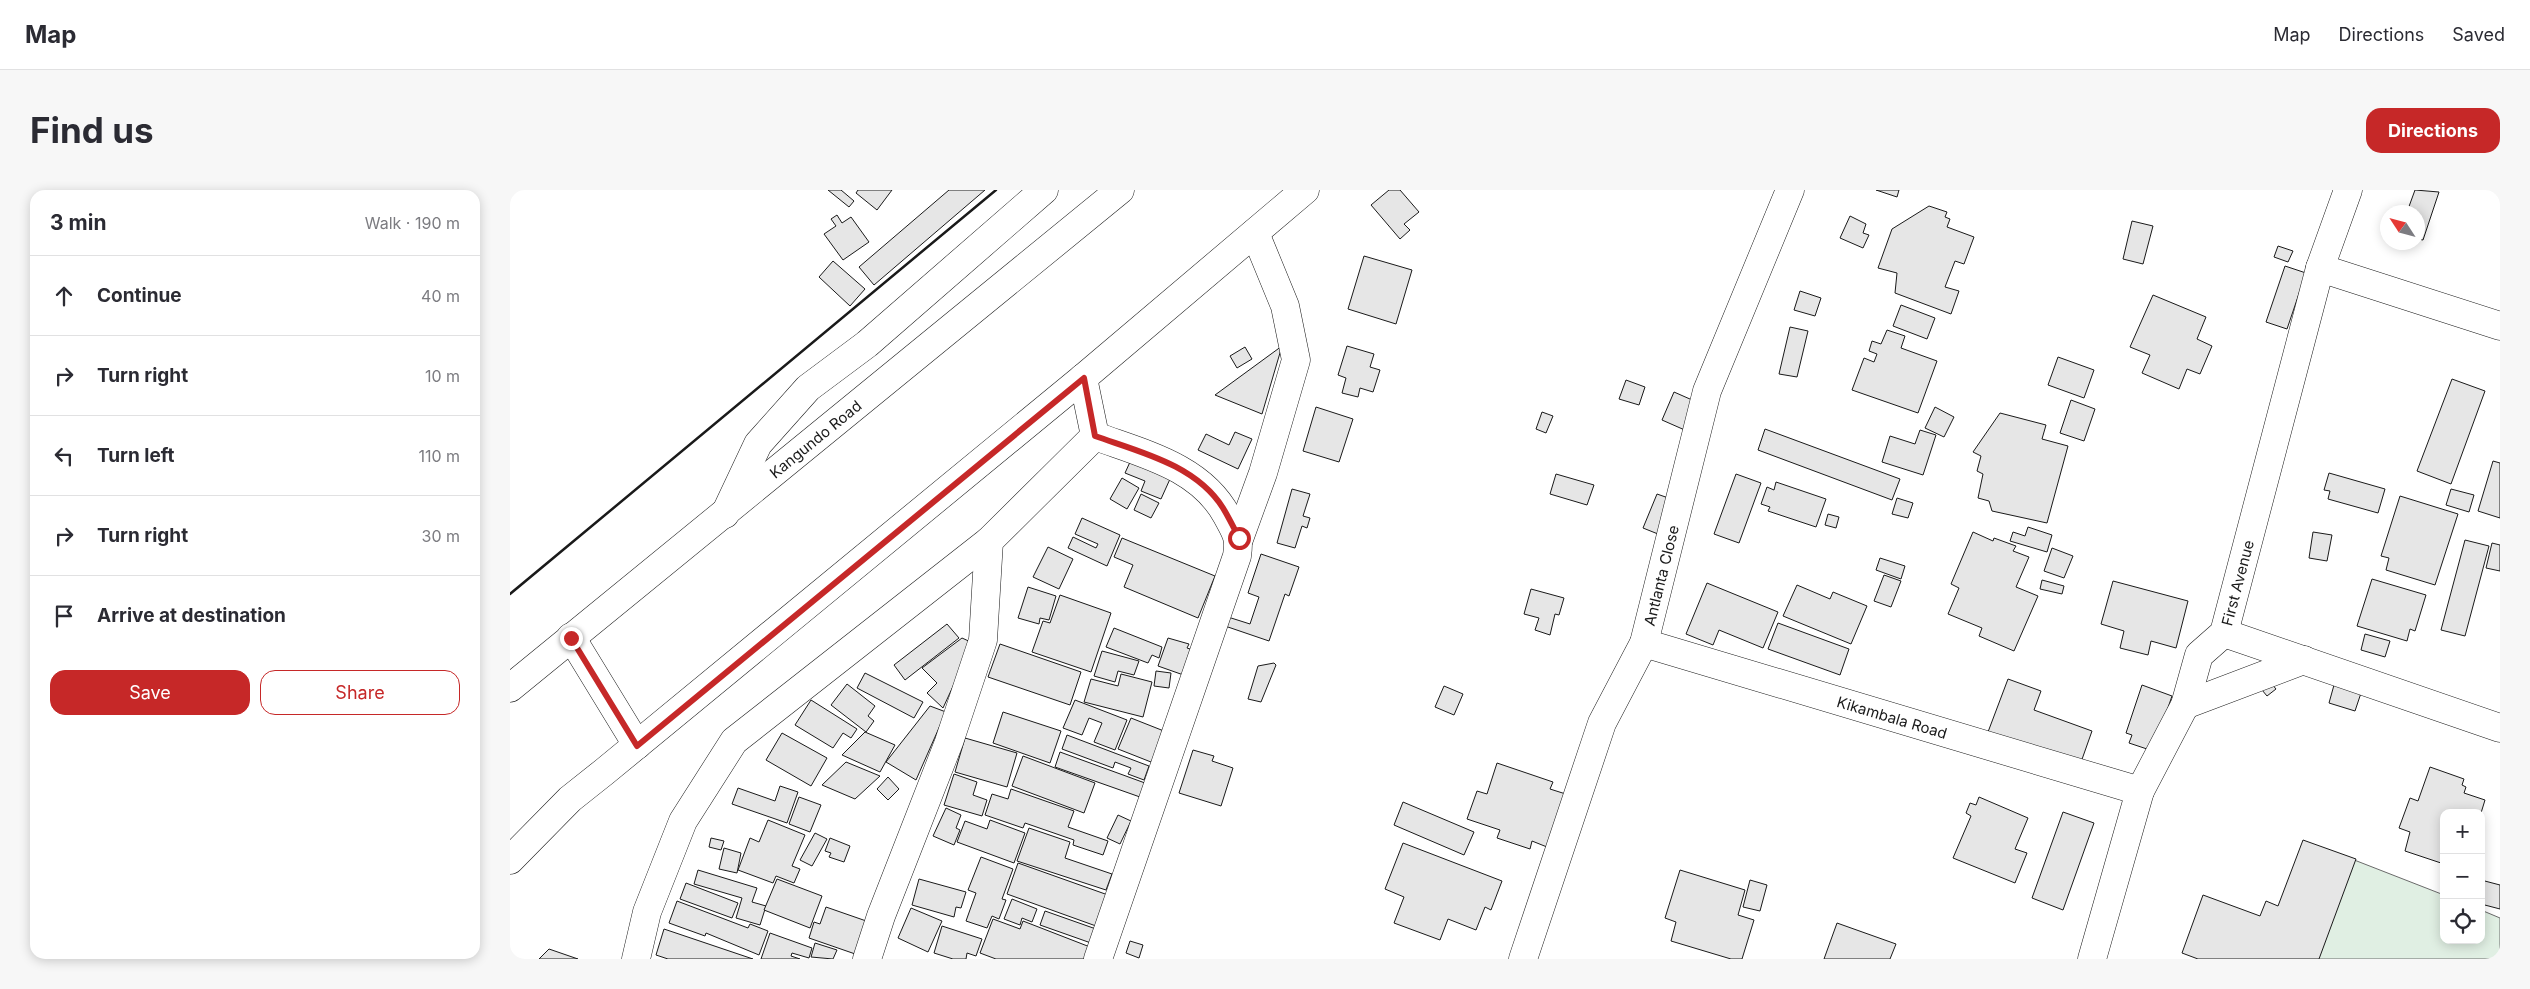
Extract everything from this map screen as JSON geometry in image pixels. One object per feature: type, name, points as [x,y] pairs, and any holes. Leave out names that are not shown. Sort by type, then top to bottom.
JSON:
[{"type":"main road","points":[[725,514],[758,444],[808,388],[867,344],[1044,190]]},
{"type":"main road","name":"Kangundo Road","points":[[510,688],[1120,190]]},
{"type":"main road","points":[[510,860],[570,798],[637,746],[1084,378],[1305,190]]},
{"type":"main road","name":"Antlanta Close","points":[[1523,959],[1602,723],[1644,643],[1707,391],[1790,190]]},
{"type":"main road","name":"First Avenue","points":[[2092,959],[2140,791],[2185,705],[2199,654],[2224,633],[2320,268],[2348,190]]},
{"type":"main road","points":[[1098,959],[1234,564],[1239,538],[1263,472],[1296,360],[1285,306],[1254,233]]},
{"type":"main road","points":[[2320,268],[2500,326]]},
{"type":"main road","points":[[1084,378],[1095,436]]},
{"type":"main road","points":[[1095,436],[1170,463],[1202,483],[1222,507],[1239,538]]},
{"type":"main road","points":[[636,959],[647,912],[683,822],[734,741],[989,540],[1095,436]]},
{"type":"main road","points":[[868,959],[881,916],[949,742],[983,640],[989,540]]},
{"type":"main road","points":[[2224,633],[2500,728]]},
{"type":"main road","points":[[571,638],[637,746]]},
{"type":"main road","name":"Kikambala Road","points":[[1644,643],[2140,791]]},
{"type":"main road","points":[[2185,705],[2304,660]]},
{"type":"green space","points":[[2344,856],[2440,893],[2440,944],[2485,944],[2485,912],[2500,918],[2500,959],[2300,959]]},
{"type":"building","points":[[828,190],[841,190],[854,201],[849,207]]},
{"type":"building","points":[[858,190],[892,190],[877,210],[856,193]]},
{"type":"building","points":[[949,190],[985,190],[874,285],[859,267]]},
{"type":"building","points":[[1389,190],[1400,190],[1419,212],[1404,224],[1410,230],[1400,239],[1371,205]]},
{"type":"building","points":[[1876,190],[1899,190],[1897,197]]},
{"type":"building","points":[[2415,190],[2439,192],[2425,234],[2425,205],[2410,205]]},
{"type":"building","points":[[1929,206],[1947,212],[1945,217],[1950,219],[1947,227],[1974,237],[1964,264],[1955,261],[1945,287],[1959,291],[1951,314],[1895,293],[1897,273],[1878,268],[1892,229]]},
{"type":"building","points":[[837,215],[842,223],[851,217],[869,242],[843,260],[824,234],[836,226],[831,219]]},
{"type":"building","points":[[1850,216],[1866,224],[1863,233],[1869,235],[1863,248],[1840,238]]},
{"type":"building","points":[[2132,221],[2153,226],[2143,264],[2123,259]]},
{"type":"building","points":[[2278,246],[2293,251],[2288,262],[2274,257]]},
{"type":"building","points":[[1364,256],[1412,270],[1396,324],[1348,309]]},
{"type":"building","points":[[833,261],[865,289],[850,306],[819,277]]},
{"type":"building","points":[[2285,266],[2306,273],[2287,329],[2266,322]]},
{"type":"building","points":[[1800,291],[1821,298],[1815,316],[1794,310]]},
{"type":"building","points":[[2153,295],[2206,317],[2197,339],[2212,346],[2200,374],[2187,369],[2179,389],[2142,373],[2150,355],[2130,347]]},
{"type":"building","points":[[1901,305],[1935,318],[1927,339],[1893,326]]},
{"type":"building","points":[[1790,327],[1808,331],[1797,377],[1779,374]]},
{"type":"building","points":[[1887,330],[1905,336],[1901,348],[1937,361],[1918,413],[1852,390],[1864,358],[1874,362],[1877,354],[1869,351],[1872,341],[1881,344]]},
{"type":"building","points":[[1282,346],[1262,414],[1215,395]]},
{"type":"building","points":[[1347,346],[1374,354],[1370,367],[1380,370],[1373,392],[1360,388],[1358,397],[1342,393],[1346,378],[1338,375]]},
{"type":"building","points":[[1245,347],[1252,359],[1237,368],[1230,356]]},
{"type":"building","points":[[2058,357],[2094,370],[2084,398],[2048,385]]},
{"type":"building","points":[[2452,379],[2485,391],[2451,484],[2417,471]]},
{"type":"building","points":[[1626,380],[1645,387],[1639,405],[1619,399]]},
{"type":"building","points":[[1674,392],[1699,403],[1687,431],[1662,420]]},
{"type":"building","points":[[2071,400],[2095,409],[2084,441],[2060,433]]},
{"type":"building","points":[[1316,407],[1353,419],[1339,462],[1303,451]]},
{"type":"building","points":[[1935,407],[1954,417],[1944,437],[1925,428]]},
{"type":"building","points":[[1542,412],[1553,416],[1546,433],[1536,429]]},
{"type":"building","points":[[2000,413],[2046,425],[2042,439],[2068,446],[2047,523],[1992,511],[1989,501],[1978,498],[1983,474],[1977,471],[1981,456],[1973,452]]},
{"type":"building","points":[[1765,429],[1900,479],[1892,500],[1758,450]]},
{"type":"building","points":[[1920,430],[1936,435],[1923,475],[1882,462],[1890,436],[1915,444]]},
{"type":"building","points":[[1235,432],[1252,439],[1238,469],[1198,450],[1206,434],[1229,445]]},
{"type":"building","points":[[2493,461],[2500,463],[2500,518],[2478,511]]},
{"type":"building","points":[[1130,462],[1170,479],[1161,499],[1141,491],[1145,481],[1125,473]]},
{"type":"building","points":[[2329,473],[2385,489],[2378,513],[2328,499],[2330,491],[2324,490]]},
{"type":"building","points":[[1556,474],[1594,485],[1587,505],[1550,494]]},
{"type":"building","points":[[1736,474],[1761,483],[1739,543],[1714,534]]},
{"type":"building","points":[[1122,478],[1139,488],[1127,509],[1110,499]]},
{"type":"building","points":[[1776,482],[1826,499],[1816,527],[1768,511],[1770,507],[1761,504],[1767,487],[1774,490]]},
{"type":"building","points":[[1292,489],[1310,494],[1303,516],[1310,518],[1307,528],[1302,526],[1295,548],[1277,543]]},
{"type":"building","points":[[2451,489],[2474,495],[2469,512],[2446,505]]},
{"type":"building","points":[[1141,494],[1159,503],[1151,518],[1134,510]]},
{"type":"building","points":[[1657,494],[1677,501],[1663,536],[1643,528]]},
{"type":"building","points":[[2400,496],[2458,514],[2435,585],[2386,570],[2389,558],[2381,556]]},
{"type":"building","points":[[1897,498],[1913,503],[1908,518],[1892,514]]},
{"type":"building","points":[[1828,514],[1839,517],[1836,528],[1825,525]]},
{"type":"building","points":[[1082,518],[1120,535],[1107,566],[1068,548],[1073,537],[1096,548],[1098,544],[1075,534]]},
{"type":"building","points":[[2028,527],[2052,535],[2047,552],[2010,541],[2013,532],[2025,536]]},
{"type":"building","points":[[1973,532],[1993,541],[1994,538],[2016,546],[2013,551],[2029,557],[2016,587],[2038,596],[2014,651],[1979,636],[1982,628],[1948,614],[1959,588],[1951,584]]},
{"type":"building","points":[[2313,532],[2332,535],[2327,561],[2309,558]]},
{"type":"building","points":[[1122,538],[1215,576],[1198,618],[1124,587],[1133,565],[1114,557]]},
{"type":"building","points":[[2465,540],[2489,546],[2465,636],[2441,630]]},
{"type":"building","points":[[2492,543],[2500,545],[2500,571],[2486,568]]},
{"type":"building","points":[[1048,547],[1073,559],[1059,589],[1033,577]]},
{"type":"building","points":[[2052,548],[2073,556],[2064,578],[2044,571]]},
{"type":"building","points":[[1261,554],[1299,567],[1289,596],[1285,594],[1269,641],[1225,626],[1228,617],[1250,624],[1259,597],[1248,593]]},
{"type":"building","points":[[1880,558],[1905,566],[1901,579],[1876,570]]},
{"type":"building","points":[[1884,575],[1901,581],[1891,607],[1874,601]]},
{"type":"building","points":[[2372,579],[2426,595],[2415,631],[2410,629],[2407,641],[2357,626]]},
{"type":"building","points":[[2042,580],[2064,586],[2062,594],[2040,589]]},
{"type":"building","points":[[2113,581],[2188,601],[2176,648],[2151,641],[2148,655],[2120,648],[2124,631],[2101,624]]},
{"type":"building","points":[[1707,583],[1778,612],[1763,648],[1719,630],[1713,645],[1686,634]]},
{"type":"building","points":[[1797,585],[1830,599],[1833,592],[1867,606],[1851,644],[1783,616]]},
{"type":"building","points":[[1028,587],[1056,596],[1049,620],[1040,618],[1039,624],[1018,618]]},
{"type":"building","points":[[1531,589],[1564,598],[1559,615],[1555,614],[1550,635],[1535,630],[1539,618],[1524,614]]},
{"type":"building","points":[[1060,595],[1111,613],[1091,672],[1032,652],[1043,621],[1050,623]]},
{"type":"building","points":[[1778,623],[1849,649],[1840,675],[1768,649]]},
{"type":"building","points":[[947,624],[959,638],[905,680],[894,665]]},
{"type":"building","points":[[1114,628],[1162,647],[1159,658],[1152,655],[1148,663],[1106,647]]},
{"type":"building","points":[[2365,634],[2390,641],[2385,657],[2361,650]]},
{"type":"building","points":[[962,638],[973,643],[943,708],[927,693],[937,683],[922,668]]},
{"type":"building","points":[[1168,638],[1189,644],[1187,648],[1202,653],[1192,678],[1158,666]]},
{"type":"building","points":[[1000,644],[1081,672],[1070,705],[988,677]]},
{"type":"building","points":[[1102,651],[1139,661],[1134,675],[1118,671],[1115,682],[1094,676]]},
{"type":"building","points":[[1274,663],[1276,665],[1261,702],[1248,699],[1258,666]]},
{"type":"building","points":[[1156,671],[1171,673],[1169,688],[1154,686]]},
{"type":"building","points":[[865,673],[923,702],[914,718],[857,688]]},
{"type":"building","points":[[1121,674],[1152,682],[1143,717],[1084,702],[1091,679],[1118,686]]},
{"type":"building","points":[[2008,679],[2041,691],[2034,710],[2092,731],[2080,765],[1988,732]]},
{"type":"building","points":[[2271,683],[2276,689],[2267,696],[2262,690]]},
{"type":"building","points":[[847,684],[875,706],[868,716],[874,721],[866,732],[831,705]]},
{"type":"building","points":[[2142,685],[2172,696],[2153,751],[2129,743],[2132,735],[2126,733]]},
{"type":"building","points":[[2334,685],[2361,693],[2355,711],[2329,703]]},
{"type":"building","points":[[1444,686],[1463,694],[1454,715],[1435,707]]},
{"type":"building","points":[[811,700],[857,729],[851,738],[843,733],[833,748],[795,725]]},
{"type":"building","points":[[1075,700],[1127,720],[1115,750],[1094,742],[1102,723],[1089,718],[1082,735],[1063,728]]},
{"type":"building","points":[[930,706],[946,712],[916,780],[886,762]]},
{"type":"building","points":[[1003,712],[1061,731],[1050,763],[993,743]]},
{"type":"building","points":[[1131,718],[1169,733],[1151,762],[1118,749]]},
{"type":"building","points":[[865,732],[895,745],[880,772],[842,755]]},
{"type":"building","points":[[782,733],[827,758],[811,786],[766,760]]},
{"type":"building","points":[[1067,735],[1149,766],[1144,780],[1128,774],[1131,768],[1115,762],[1113,768],[1062,749]]},
{"type":"building","points":[[965,738],[1017,753],[1007,787],[955,772]]},
{"type":"building","points":[[1193,750],[1214,756],[1212,761],[1233,768],[1221,806],[1179,793]]},
{"type":"building","points":[[1060,752],[1145,783],[1140,797],[1055,767]]},
{"type":"building","points":[[1023,756],[1095,783],[1084,813],[1012,786]]},
{"type":"building","points":[[846,762],[880,776],[855,799],[822,785]]},
{"type":"building","points":[[1497,763],[1553,782],[1550,789],[1572,796],[1547,847],[1532,841],[1530,849],[1497,838],[1500,830],[1467,819],[1477,791],[1487,794]]},
{"type":"building","points":[[2430,767],[2464,779],[2462,785],[2466,787],[2464,793],[2485,800],[2482,809],[2440,809],[2440,863],[2405,851],[2410,832],[2399,828],[2410,798],[2418,801]]},
{"type":"building","points":[[954,774],[977,782],[973,795],[987,800],[982,816],[944,805]]},
{"type":"building","points":[[888,777],[899,789],[888,800],[877,789]]},
{"type":"building","points":[[780,786],[798,792],[787,823],[732,804],[738,788],[775,801]]},
{"type":"building","points":[[1011,789],[1074,811],[1068,827],[1108,841],[1103,855],[1073,845],[1074,840],[1025,823],[1023,828],[985,815],[992,794],[1008,799]]},
{"type":"building","points":[[799,797],[821,805],[810,832],[789,824]]},
{"type":"building","points":[[1979,797],[2028,818],[2015,849],[2027,853],[2015,883],[1953,858],[1971,816],[1966,813],[1970,803],[1976,805]]},
{"type":"building","points":[[1403,802],[1474,832],[1464,855],[1394,825]]},
{"type":"building","points":[[946,808],[961,815],[956,828],[960,830],[954,845],[933,836]]},
{"type":"building","points":[[2063,812],[2094,823],[2063,910],[2032,898]]},
{"type":"building","points":[[1118,815],[1131,821],[1120,844],[1107,838]]},
{"type":"building","points":[[768,820],[805,835],[792,866],[800,869],[794,883],[776,876],[773,883],[738,870],[750,838],[759,842]]},
{"type":"building","points":[[990,820],[1025,833],[1014,863],[957,842],[965,821],[987,829]]},
{"type":"building","points":[[1029,828],[1070,842],[1065,858],[1112,874],[1106,890],[1017,861]]},
{"type":"building","points":[[815,833],[827,839],[812,866],[800,860]]},
{"type":"building","points":[[711,838],[724,841],[721,850],[709,847]]},
{"type":"building","points":[[830,838],[850,846],[844,862],[829,857],[831,853],[825,851]]},
{"type":"building","points":[[2303,840],[2356,859],[2319,959],[2198,959],[2182,953],[2203,895],[2260,916],[2266,901],[2278,906]]},
{"type":"building","points":[[1403,843],[1502,881],[1491,910],[1485,907],[1476,930],[1448,919],[1440,940],[1394,923],[1404,897],[1385,889]]},
{"type":"building","points":[[724,848],[741,853],[737,873],[719,869]]},
{"type":"building","points":[[981,857],[1013,869],[1002,899],[1006,900],[999,919],[992,916],[987,928],[966,921],[976,893],[968,890]]},
{"type":"building","points":[[1018,863],[1108,895],[1096,926],[1007,894]]},
{"type":"building","points":[[698,870],[757,888],[752,902],[766,906],[760,925],[736,918],[742,898],[694,884]]},
{"type":"building","points":[[1680,870],[1745,890],[1738,915],[1754,920],[1742,959],[1731,959],[1671,941],[1676,922],[1665,918]]},
{"type":"building","points":[[777,879],[822,896],[810,928],[764,910]]},
{"type":"building","points":[[919,879],[966,892],[961,908],[956,907],[954,917],[912,905]]},
{"type":"building","points":[[1750,880],[1767,885],[1760,911],[1743,907]]},
{"type":"building","points":[[2485,881],[2500,885],[2500,909],[2485,905]]},
{"type":"building","points":[[686,883],[738,903],[732,918],[680,899]]},
{"type":"building","points":[[1012,899],[1037,909],[1032,922],[1022,918],[1020,925],[1004,919]]},
{"type":"building","points":[[677,901],[748,928],[750,924],[768,931],[759,955],[706,933],[705,936],[669,923]]},
{"type":"building","points":[[826,907],[872,923],[861,956],[809,938],[814,922],[820,924]]},
{"type":"building","points":[[911,908],[942,921],[928,952],[898,938]]},
{"type":"building","points":[[1045,911],[1096,929],[1091,943],[1040,925]]},
{"type":"building","points":[[993,919],[1020,929],[1023,921],[1090,947],[1086,959],[996,959],[980,953]]},
{"type":"building","points":[[1837,923],[1896,944],[1890,959],[1824,959]]},
{"type":"building","points":[[942,926],[982,939],[976,956],[967,953],[966,959],[953,959],[934,953]]},
{"type":"building","points":[[664,929],[753,959],[668,959],[656,955]]},
{"type":"building","points":[[770,933],[812,948],[809,958],[792,953],[791,956],[800,959],[761,959]]},
{"type":"building","points":[[1130,941],[1143,945],[1139,958],[1126,953]]},
{"type":"building","points":[[815,943],[837,950],[833,959],[811,957]]},
{"type":"building","points":[[549,949],[578,959],[539,959]]},
{"type":"wall","points":[[510,594],[996,190]]},
{"type":"route","points":[[571,638],[637,746],[1084,378],[1095,436],[1170,463],[1202,483],[1222,507],[1239,538]]}]
